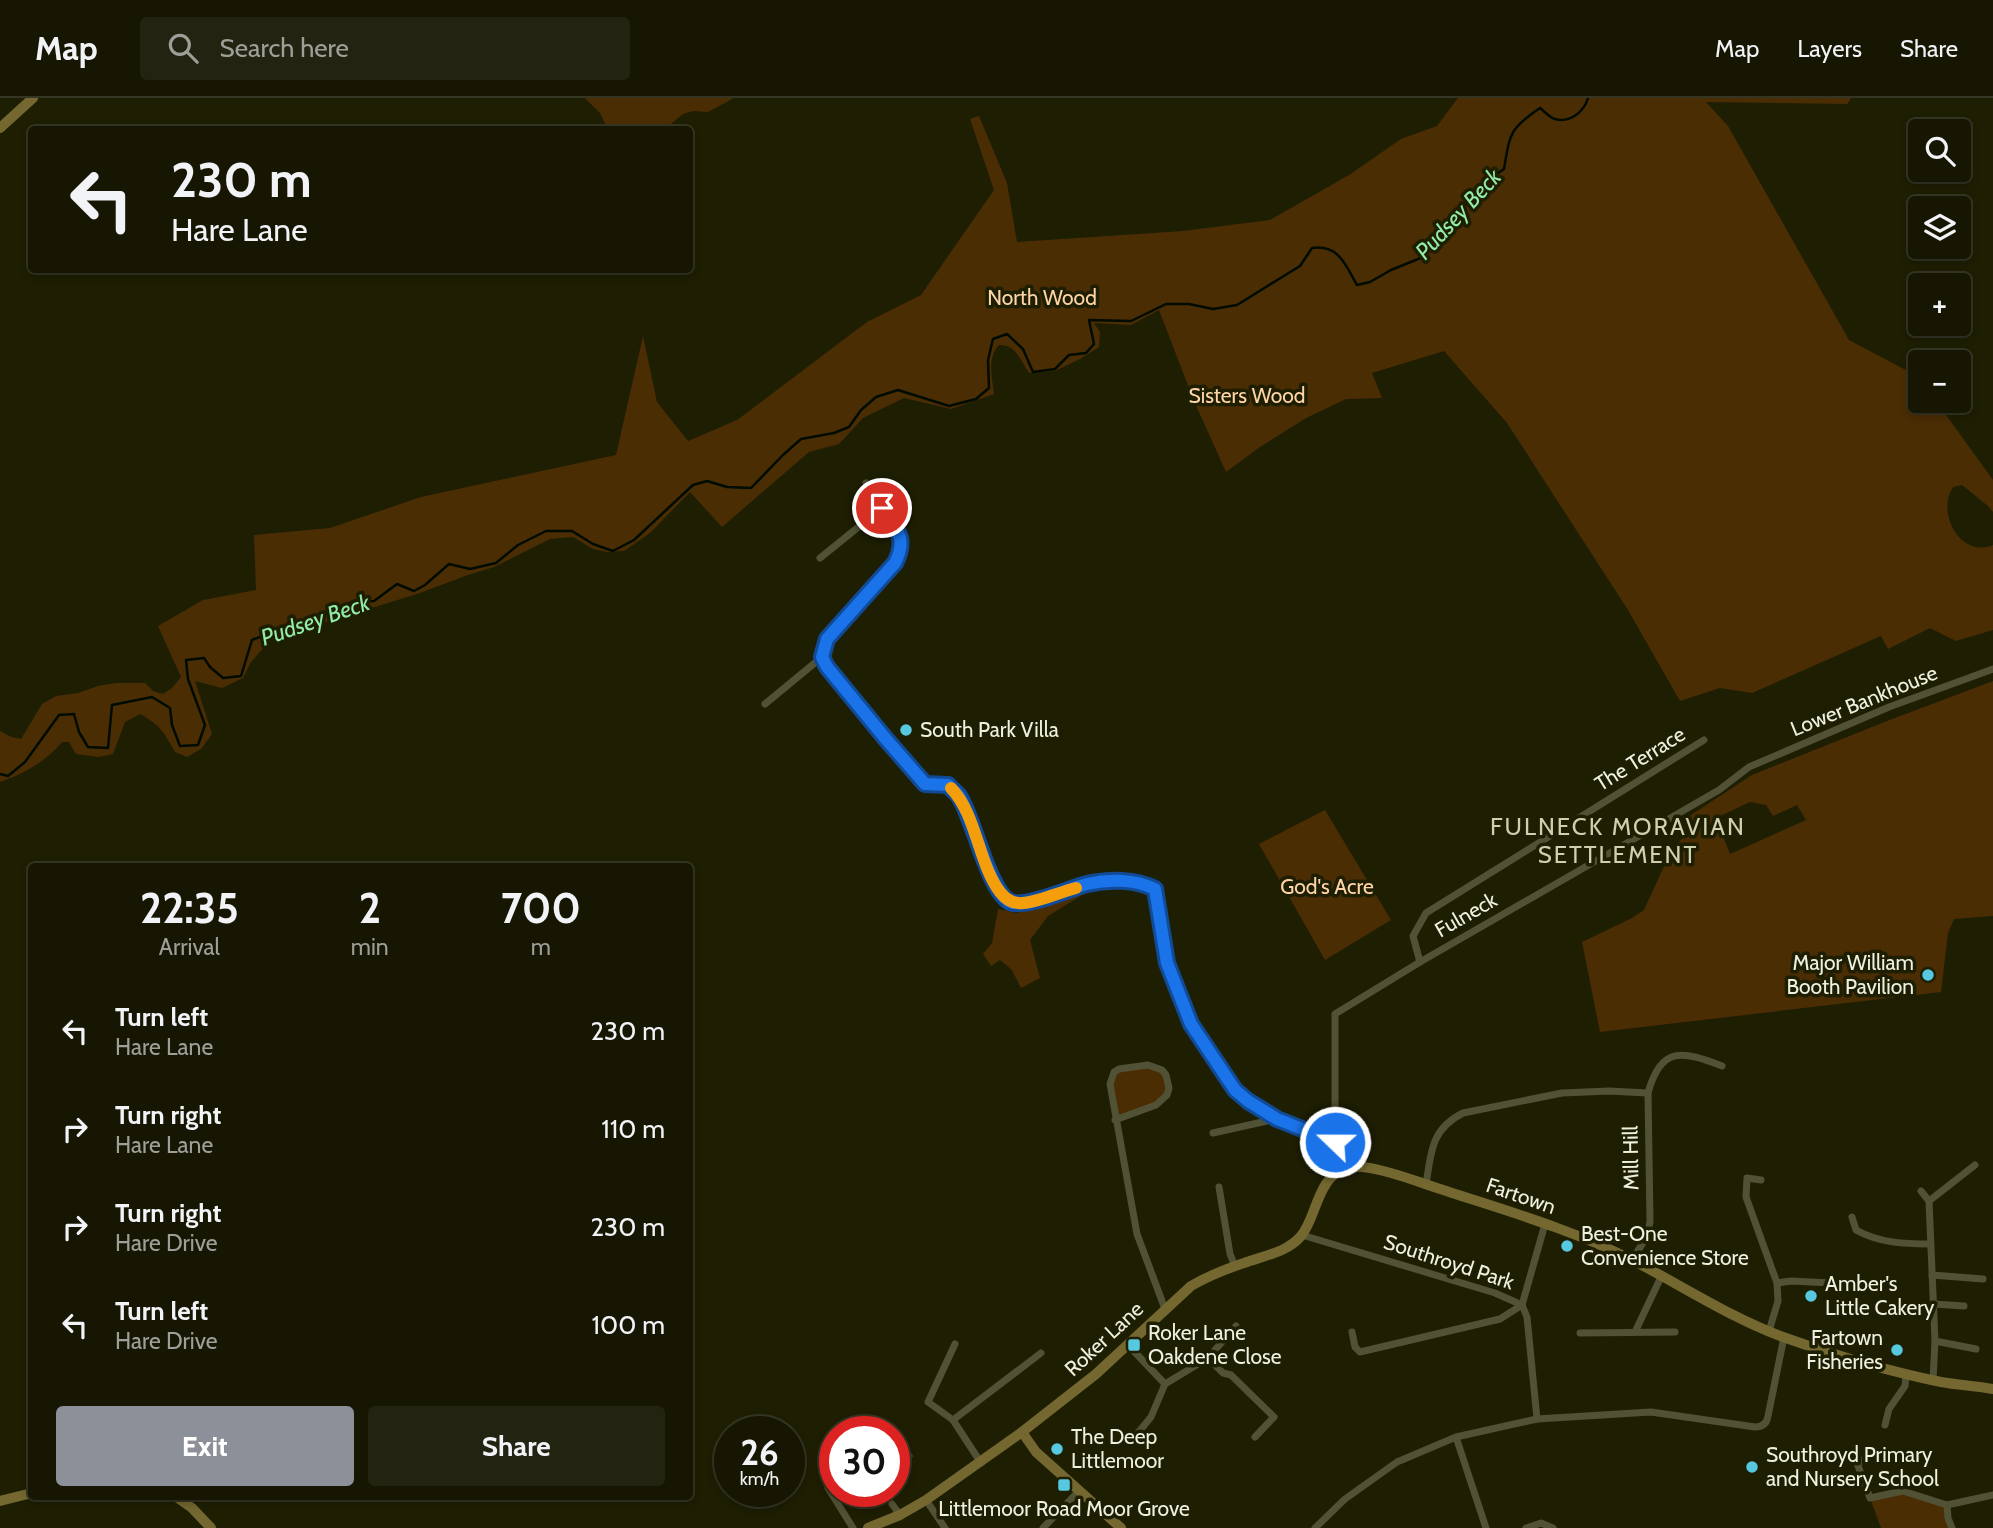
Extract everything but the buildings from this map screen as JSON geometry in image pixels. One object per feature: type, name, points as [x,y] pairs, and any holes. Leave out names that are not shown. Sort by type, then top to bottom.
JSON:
[{"type":"street","points":[[0,128],[33,98]]},
{"type":"street","points":[[765,704],[822,657],[827,639],[895,563],[902,550],[899,532],[866,483]]},
{"type":"street","points":[[820,558],[882,508]]},
{"type":"street","points":[[822,657],[827,667],[925,784],[948,785],[959,796],[991,874],[1000,892],[1010,902],[1024,903],[1088,884],[1112,881],[1143,883],[1155,889],[1167,963],[1191,1024],[1235,1090],[1277,1119],[1335,1142]]},
{"type":"street","name":"Lower Bankhouse","points":[[1749,767],[1889,708],[1993,669]]},
{"type":"street","name":"The Terrace","points":[[1420,962],[1413,936],[1426,914],[1703,740]]},
{"type":"street","name":"Fulneck","points":[[1345,1168],[1335,1142],[1335,1014],[1718,790],[1749,767]]},
{"type":"street","points":[[1426,1185],[1434,1144],[1441,1128],[1463,1113],[1562,1093],[1648,1093],[1652,1078],[1664,1060],[1682,1054],[1696,1056],[1709,1065],[1722,1066]]},
{"type":"street","points":[[1115,1119],[1162,1101],[1170,1088],[1162,1070],[1148,1065],[1119,1069],[1114,1072],[1110,1084],[1115,1119],[1138,1234],[1164,1309]]},
{"type":"street","name":"Mill Hill","points":[[1632,1260],[1648,1235],[1650,1221],[1648,1093]]},
{"type":"street","points":[[1213,1133],[1277,1119]]},
{"type":"street","points":[[1929,1201],[1975,1165]]},
{"type":"street","points":[[1302,1235],[1331,1177],[1345,1168]]},
{"type":"street","name":"Fartown","points":[[1345,1168],[1372,1169],[1582,1238],[1632,1260],[1784,1337],[1906,1374],[1993,1389]]},
{"type":"street","points":[[1761,1180],[1747,1178],[1746,1197],[1777,1283],[1778,1301],[1769,1331]]},
{"type":"street","points":[[1219,1187],[1230,1254],[1235,1266]]},
{"type":"street","points":[[1921,1191],[1929,1201],[1935,1342],[1933,1380]]},
{"type":"street","points":[[1852,1217],[1856,1230],[1868,1237],[1891,1242],[1930,1244]]},
{"type":"street","points":[[1536,1419],[1527,1317],[1522,1305],[1545,1224]]},
{"type":"street","name":"Roker Lane","points":[[868,1528],[900,1515],[981,1463],[1075,1392],[1191,1286],[1209,1276],[1289,1247],[1302,1235]]},
{"type":"street","name":"Southroyd Park","points":[[1302,1235],[1495,1293],[1522,1305]]},
{"type":"street","points":[[1932,1275],[1983,1279]]},
{"type":"street","points":[[1635,1332],[1661,1277]]},
{"type":"street","points":[[1777,1283],[1791,1281],[1852,1284]]},
{"type":"street","points":[[1934,1304],[1964,1306]]},
{"type":"street","name":"Southroyd Park","points":[[1352,1332],[1355,1347],[1360,1352],[1500,1319],[1522,1305]]},
{"type":"street","points":[[1133,1438],[1150,1417],[1165,1384],[1208,1358],[1236,1326]]},
{"type":"street","points":[[1580,1333],[1675,1332]]},
{"type":"street","points":[[1315,1528],[1345,1499],[1397,1462],[1456,1437],[1536,1419],[1651,1412],[1759,1427],[1767,1421],[1784,1337]]},
{"type":"street","points":[[1935,1342],[1976,1349]]},
{"type":"street","points":[[955,1343],[928,1402],[953,1420],[981,1463]]},
{"type":"street","points":[[1127,1344],[1165,1384]]},
{"type":"street","points":[[953,1420],[1041,1353]]},
{"type":"street","points":[[1208,1358],[1223,1373],[1231,1376],[1273,1417]]},
{"type":"street","points":[[1885,1425],[1889,1409],[1905,1386],[1906,1374]]},
{"type":"street","points":[[1255,1437],[1281,1410]]},
{"type":"street","points":[[1022,1432],[1036,1451],[1121,1528]]},
{"type":"street","points":[[1456,1437],[1486,1528]]},
{"type":"street","points":[[1869,1458],[1857,1463],[1874,1507]]},
{"type":"street","points":[[1044,1528],[1079,1491]]},
{"type":"street","points":[[1870,1498],[1903,1491],[1947,1505],[1993,1494]]},
{"type":"street","points":[[0,1501],[28,1494]]},
{"type":"street","points":[[180,1500],[192,1508],[211,1528]]},
{"type":"street","points":[[926,1500],[945,1528]]},
{"type":"street","points":[[1947,1505],[1952,1528]]},
{"type":"street","points":[[840,1507],[853,1528]]},
{"type":"street","points":[[894,1507],[900,1515]]},
{"type":"street","points":[[1526,1528],[1541,1523],[1552,1528]]},
{"type":"green space","points":[[585,98],[734,98],[708,112],[693,111],[683,114],[669,126],[606,126],[600,113]]},
{"type":"green space","points":[[1458,98],[1851,98],[1847,104],[1706,102],[1728,126],[1849,340],[1908,371],[1908,413],[1945,413],[1993,480],[1993,512],[1962,485],[1953,487],[1948,497],[1947,509],[1954,531],[1961,539],[1981,548],[1993,545],[1993,630],[1956,641],[1930,628],[1888,649],[1881,636],[1752,693],[1720,688],[1680,701],[1628,610],[1507,423],[1444,351],[1372,373],[1382,398],[1346,399],[1306,418],[1226,472],[1194,401],[1159,310],[1131,325],[1094,323],[1100,332],[1099,347],[1055,371],[1029,373],[1014,350],[999,345],[992,362],[994,394],[951,409],[904,398],[863,418],[839,444],[809,452],[722,527],[690,492],[650,533],[624,551],[593,549],[573,537],[550,539],[494,567],[271,639],[251,662],[243,678],[222,688],[195,681],[212,734],[201,749],[187,757],[175,752],[161,730],[140,714],[125,722],[113,754],[98,757],[76,754],[69,742],[62,742],[34,766],[0,782],[0,731],[21,739],[42,704],[56,696],[116,683],[145,683],[153,691],[163,694],[172,688],[181,677],[158,626],[203,600],[256,590],[254,535],[330,528],[421,497],[616,455],[643,336],[657,402],[688,441],[737,420],[867,322],[921,295],[994,190],[970,119],[979,116],[1007,183],[1017,242],[1183,231],[1270,220],[1349,175],[1401,139],[1437,126]]},
{"type":"green space","points":[[1993,681],[1993,916],[1954,919],[1948,933],[1941,992],[1600,1032],[1582,942],[1644,910],[1670,853],[1691,827],[1691,815],[1752,775]],"holes":[[[1750,802],[1766,805],[1773,816],[1797,805],[1806,820],[1730,854],[1716,818]]]},
{"type":"green space","name":"God's Acre","points":[[1325,810],[1391,920],[1325,960],[1259,844]]},
{"type":"green space","points":[[1084,889],[1087,892],[1048,916],[1030,940],[1040,978],[1021,988],[1012,970],[1000,960],[991,966],[983,954],[992,943],[998,909],[1017,913]]},
{"type":"green space","points":[[1156,1066],[1169,1081],[1162,1101],[1115,1120],[1111,1078],[1114,1072]]},
{"type":"green space","points":[[1903,1491],[1947,1505],[1952,1528],[1881,1528],[1870,1498]]},
{"type":"waterway","name":"Pudsey Beck","points":[[0,774],[8,776],[25,762],[59,715],[74,714],[79,732],[88,747],[108,748],[112,705],[152,697],[170,708],[172,725],[180,746],[198,745],[205,725],[188,679],[186,660],[204,658],[223,678],[241,676],[252,640],[303,624],[352,602],[374,601],[397,584],[414,591],[449,564],[470,569],[496,563],[518,545],[546,531],[572,531],[593,544],[613,551],[634,540],[693,485],[707,481],[727,487],[751,488],[801,439],[834,433],[849,427],[861,410],[876,397],[898,390],[949,406],[976,399],[989,388],[988,360],[993,339],[1007,334],[1023,349],[1033,372],[1055,369],[1069,355],[1086,353],[1094,344],[1089,320],[1131,321],[1166,304],[1189,304],[1213,309],[1237,305],[1300,266],[1312,248],[1329,249],[1335,253],[1341,258],[1357,285],[1370,282],[1423,257],[1437,239],[1455,223],[1468,200],[1483,183],[1504,169],[1510,140],[1522,121],[1540,108],[1555,119],[1571,118],[1580,112],[1588,98]]},
{"type":"slow traffic","points":[[951,788],[959,796],[1000,892],[1010,902],[1024,903],[1076,888]]},
{"type":"place","name":"South Park Villa","points":[[906,730]]},
{"type":"place","name":"Major William Booth Pavilion","points":[[1928,975]]},
{"type":"place","name":"Best-One Convenience Store","points":[[1567,1246]]},
{"type":"place","name":"Amber's Little Cakery","points":[[1811,1296]]},
{"type":"place","name":"Roker Lane Oakdene Close","points":[[1134,1345]]},
{"type":"place","name":"Fartown Fisheries","points":[[1897,1350]]},
{"type":"place","name":"The Deep Littlemoor","points":[[1057,1449]]},
{"type":"place","name":"Southroyd Primary and Nursery School","points":[[1752,1467]]},
{"type":"place","name":"Littlemoor Road Moor Grove","points":[[1064,1485]]},
{"type":"district","name":"FULNECK MORAVIAN SETTLEMENT","points":[[1618,841]]},
{"type":"route","points":[[882,508],[899,532],[902,550],[895,563],[827,639],[822,657],[827,667],[925,784],[948,785],[959,796],[991,874],[1000,892],[1010,902],[1024,903],[1088,884],[1112,881],[1143,883],[1155,889],[1167,963],[1191,1024],[1235,1090],[1277,1119],[1335,1142]]},
{"type":"park label","name":"North Wood","points":[[1042,298]]},
{"type":"park label","name":"Sisters Wood","points":[[1247,396]]}]
